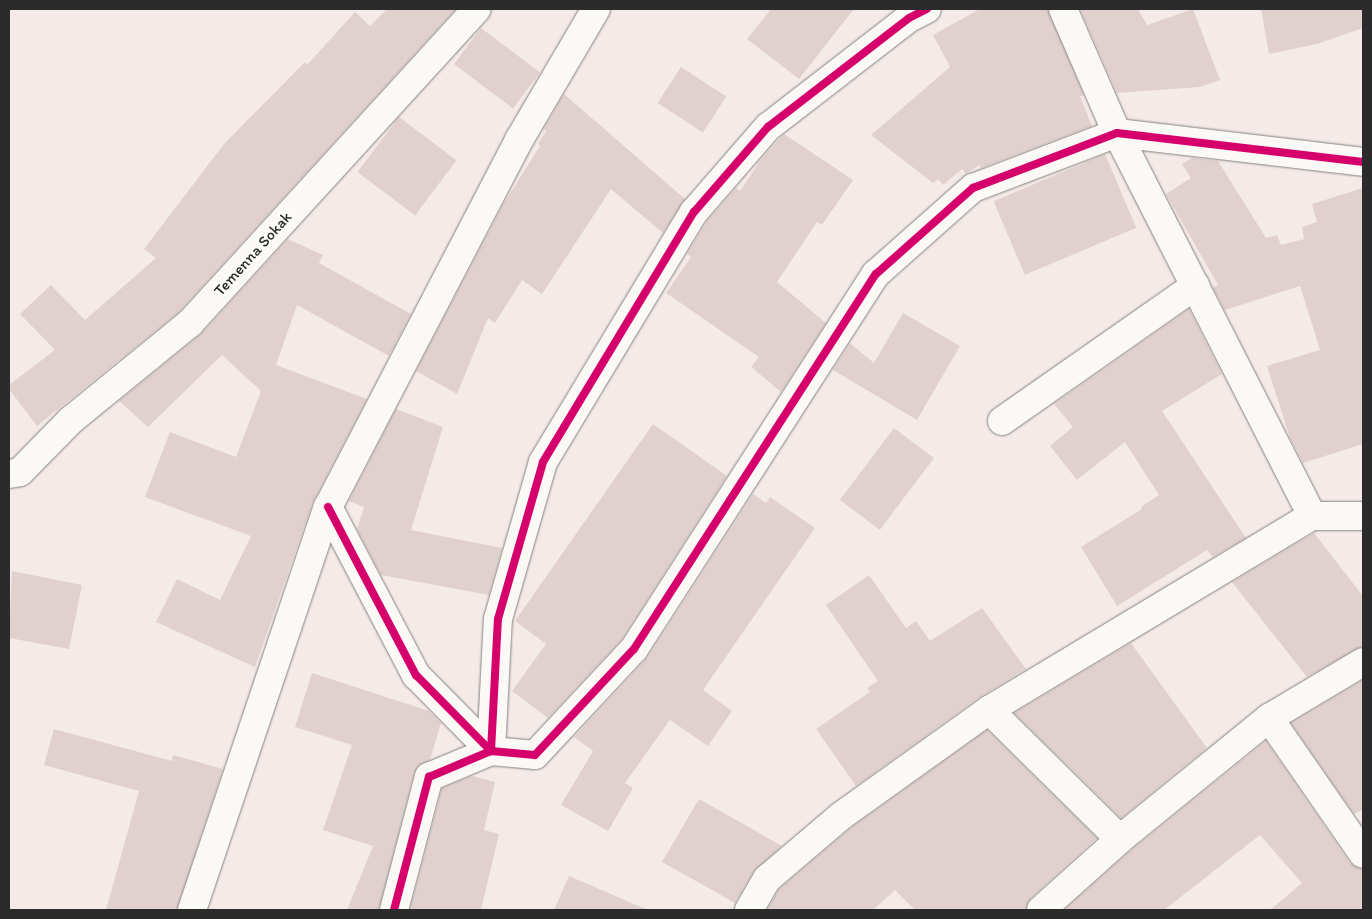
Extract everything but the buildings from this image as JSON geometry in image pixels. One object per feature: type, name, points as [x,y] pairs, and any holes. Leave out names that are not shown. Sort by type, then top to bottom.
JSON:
[{"type":"street","name":"Temenna Sokak","points":[[9,474],[20,472],[71,420],[190,323],[477,9]]},
{"type":"street","points":[[192,910],[328,507],[519,140],[596,9]]},
{"type":"street","points":[[1063,9],[1117,133],[1312,516]]},
{"type":"street","points":[[491,751],[498,619],[543,462],[694,212],[768,127],[911,12]]},
{"type":"street","points":[[394,910],[429,777],[491,751],[535,755],[634,649],[876,274],[973,188],[1117,133],[1363,162]]},
{"type":"street","points":[[1002,421],[1195,286]]},
{"type":"street","points":[[328,507],[416,675],[491,751]]},
{"type":"street","points":[[749,910],[767,879],[841,816],[989,710],[1312,516],[1363,516]]},
{"type":"street","points":[[1041,910],[1120,839],[1269,718],[1363,662]]},
{"type":"street","points":[[989,710],[1120,839]]},
{"type":"street","points":[[1269,718],[1363,854]]},
{"type":"cycle path","points":[[394,910],[429,777],[491,751],[498,619],[543,462],[694,212],[768,127],[909,18],[927,9]]},
{"type":"cycle path","points":[[328,507],[416,675],[491,751],[535,755],[634,649],[876,274],[973,188],[1117,133],[1363,162]]}]
